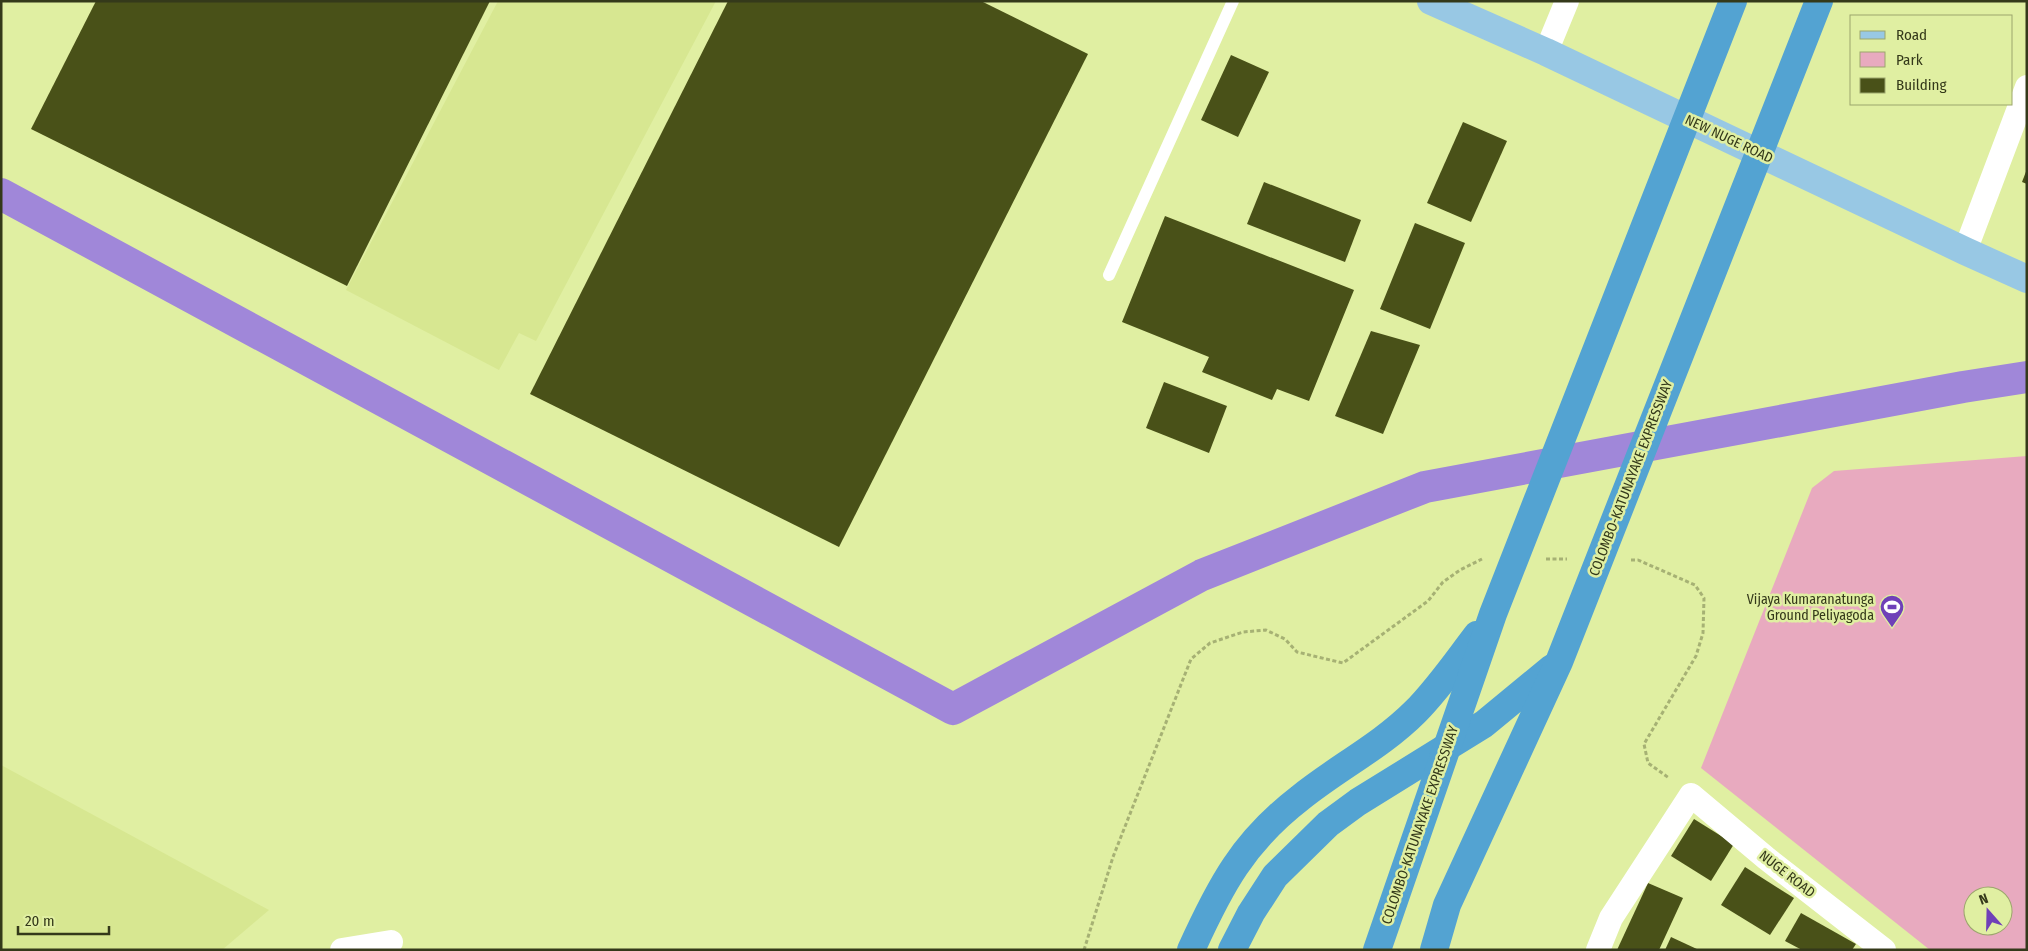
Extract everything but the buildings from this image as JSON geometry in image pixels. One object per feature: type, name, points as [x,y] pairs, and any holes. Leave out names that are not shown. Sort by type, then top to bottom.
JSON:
[{"type":"highway","name":"COLOMBO-KATUNAYAKE EXPRESSWAY","points":[[1377,950],[1493,614],[1733,1]]},
{"type":"highway","name":"COLOMBO-KATUNAYAKE EXPRESSWAY","points":[[1434,950],[1448,905],[1559,662],[1818,1]]},
{"type":"highway","points":[[1191,950],[1216,893],[1240,858],[1268,825],[1300,798],[1383,739],[1416,712],[1493,614]]},
{"type":"highway","points":[[1232,950],[1251,913],[1275,876],[1328,824],[1358,802],[1484,724],[1559,662]]},
{"type":"main road","name":"NEW NUGE ROAD","points":[[1431,1],[1546,52],[2027,279]]},
{"type":"street","points":[[1546,52],[1567,1]]},
{"type":"street","points":[[1965,251],[2027,87]]},
{"type":"street","points":[[1598,950],[1611,918],[1691,795]]},
{"type":"street","name":"NUGE ROAD","points":[[1691,795],[1766,858],[1884,950]]},
{"type":"street","points":[[342,950],[391,942]]},
{"type":"lane","points":[[1109,275],[1233,1]]},
{"type":"path","points":[[1626,560],[1638,560],[1695,585],[1704,598],[1703,633],[1696,656],[1644,744],[1648,763],[1691,795]]},
{"type":"path","points":[[1084,950],[1112,857],[1191,658],[1210,643],[1244,632],[1266,630],[1285,640],[1297,652],[1343,663],[1428,601],[1443,582]]},
{"type":"shaded area","points":[[498,1],[716,1],[536,341],[519,333],[499,370],[346,290]]},
{"type":"shaded area","points":[[1,765],[269,910],[222,950],[1,950]]},
{"type":"green space","name":"Vijaya Kumaranatunga Ground Peliyagoda","points":[[2027,456],[2027,950],[1930,950],[1701,768],[1812,488],[1834,471]]},
{"type":"waterway","points":[[1,194],[953,709],[1202,575],[1425,487],[1963,387],[2027,377]]},
{"type":"place","name":"Vijaya Kumaranatunga Ground Peliyagoda","points":[[1892,628]]}]
